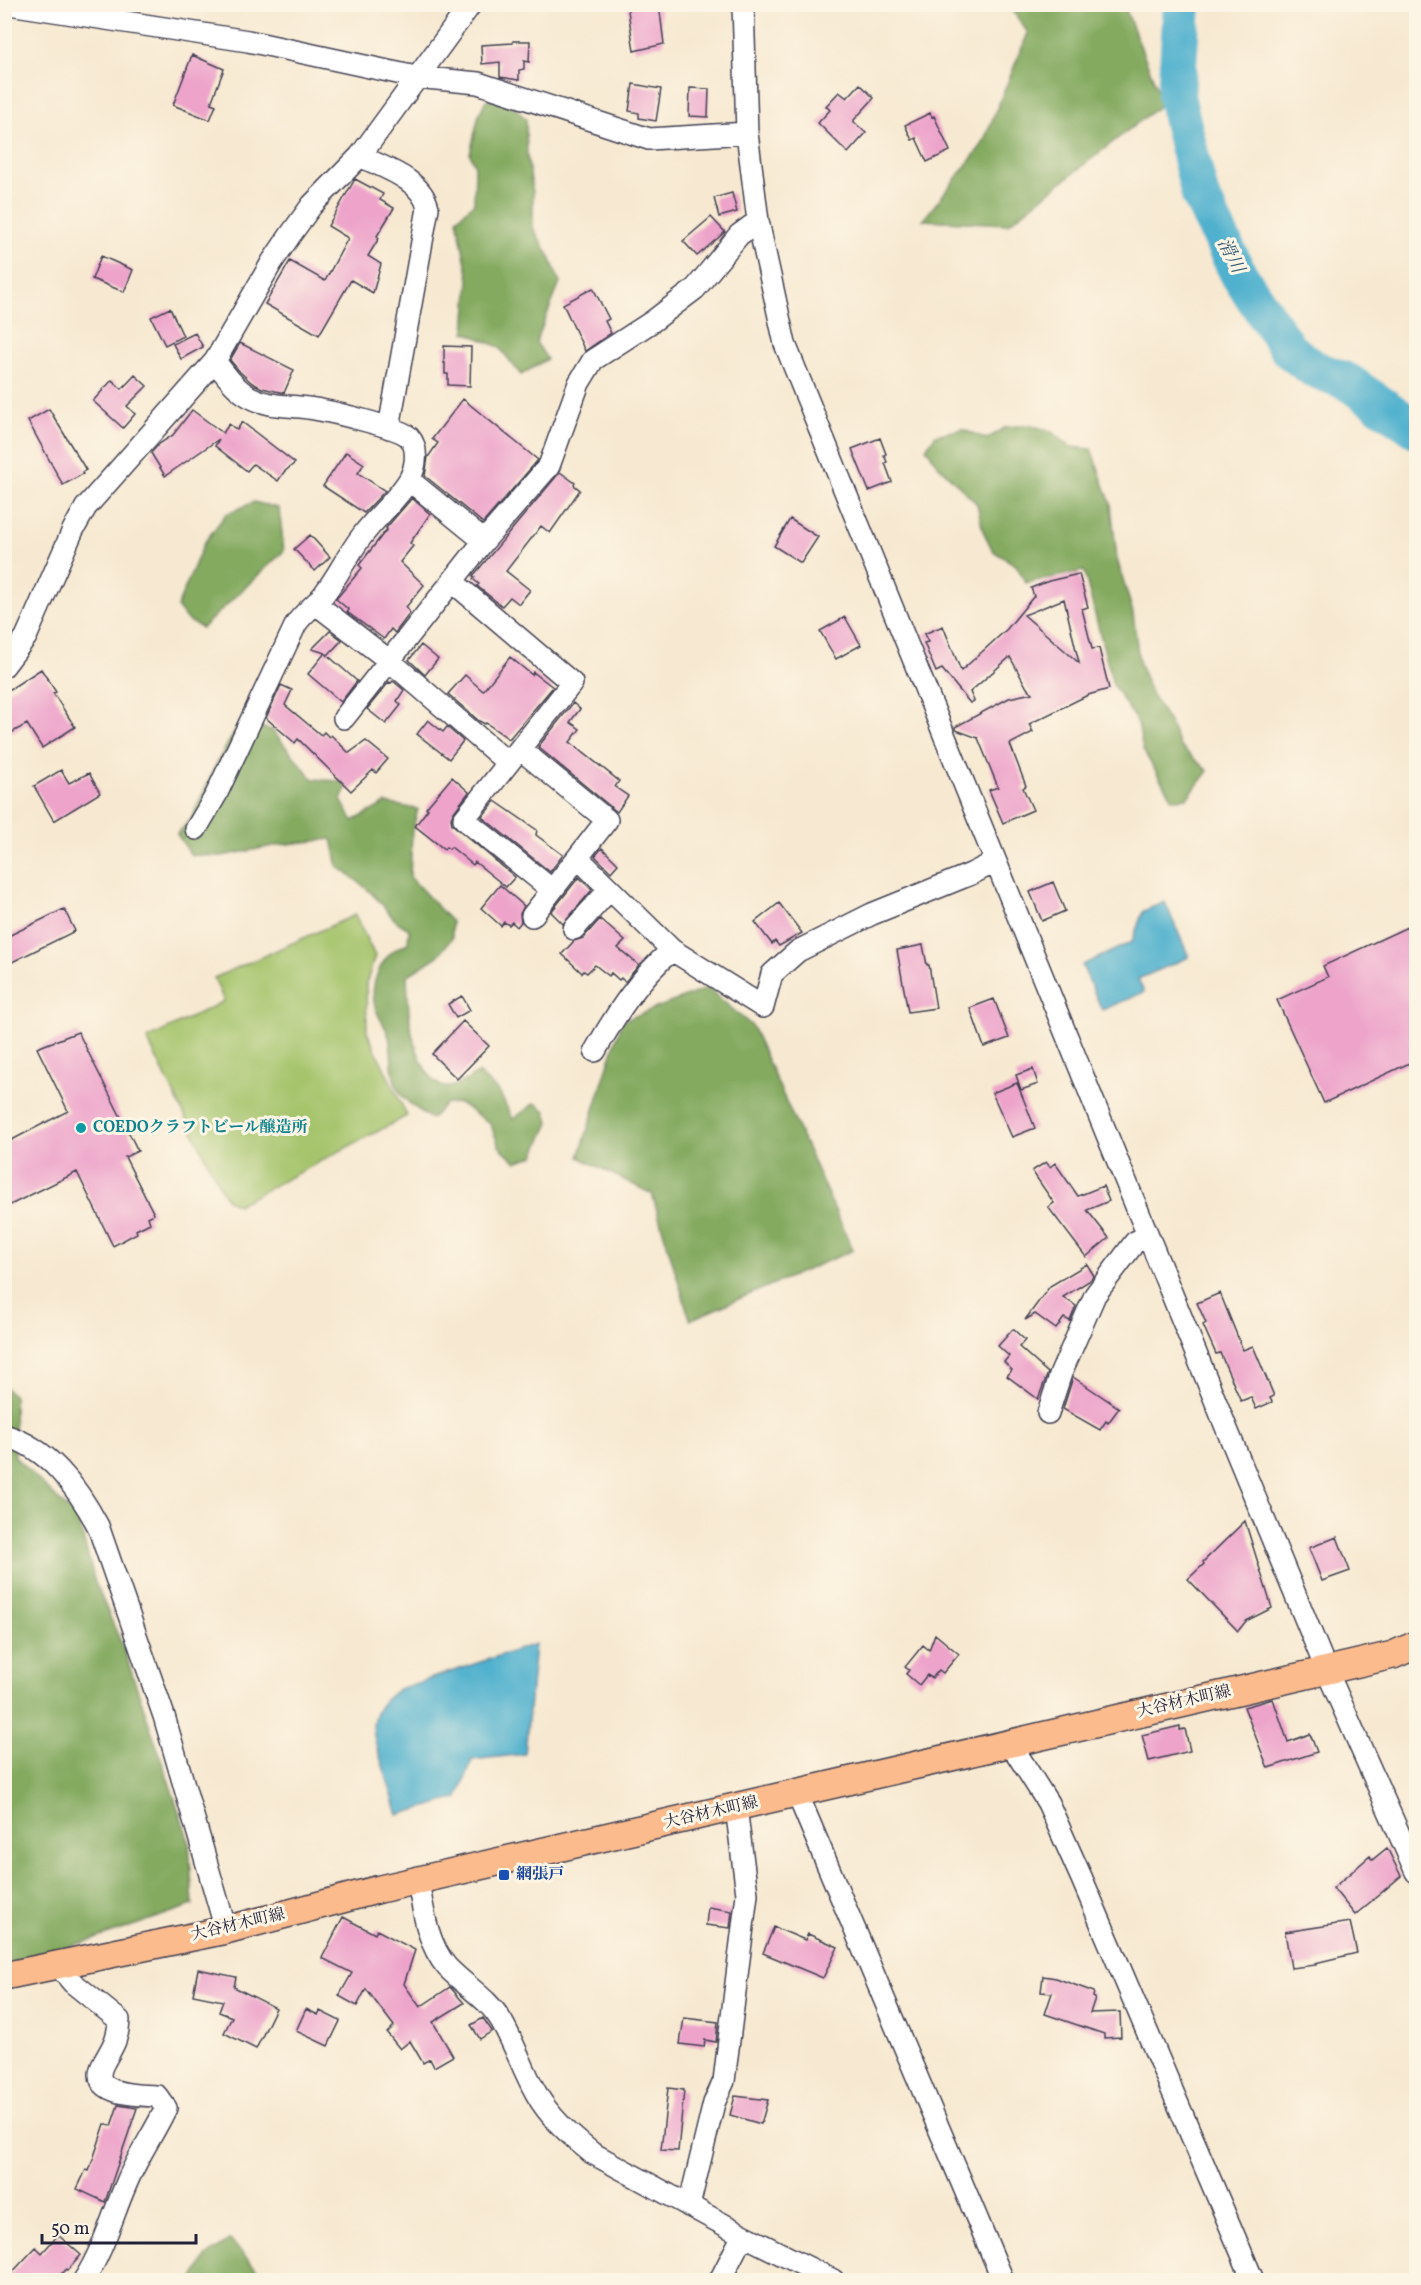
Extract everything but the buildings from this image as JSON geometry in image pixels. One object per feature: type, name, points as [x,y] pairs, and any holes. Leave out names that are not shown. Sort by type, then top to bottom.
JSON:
[{"type":"main road","name":"大谷材木町線","points":[[4,1976],[226,1930],[418,1881],[1393,1655],[1416,1645]]},
{"type":"street","points":[[9,4],[248,41],[416,77],[478,83],[649,140],[747,133]]},
{"type":"street","points":[[4,666],[26,637],[73,530],[86,507],[215,361],[272,262],[291,234],[312,205],[360,156],[471,4]]},
{"type":"street","points":[[743,4],[747,133],[758,221],[785,344],[1326,1669],[1416,1872]]},
{"type":"street","points":[[360,156],[415,184],[426,199],[428,208],[389,428]]},
{"type":"street","points":[[344,718],[391,662],[484,541],[549,466],[579,383],[593,360],[653,321],[695,289],[739,235],[758,221]]},
{"type":"street","points":[[196,829],[216,795],[296,624],[303,613],[316,604],[361,537],[409,480],[413,469],[415,447],[408,436],[389,428],[309,408],[281,407],[251,398],[236,387],[215,361]]},
{"type":"street","points":[[409,480],[484,541]]},
{"type":"street","points":[[453,582],[572,683],[464,819],[552,889]]},
{"type":"street","points":[[316,604],[514,756],[607,820],[532,916]]},
{"type":"street","points":[[578,858],[672,950],[763,1007],[772,974],[798,951],[872,914],[995,862]]},
{"type":"street","points":[[574,930],[609,890]]},
{"type":"street","points":[[595,1051],[636,988],[672,950]]},
{"type":"street","points":[[1048,1413],[1061,1372],[1095,1294],[1135,1242],[1148,1236]]},
{"type":"street","points":[[4,1435],[34,1448],[57,1468],[82,1497],[98,1526],[164,1716],[226,1930]]},
{"type":"street","points":[[1010,1743],[1048,1803],[1253,2280]]},
{"type":"street","points":[[797,1793],[1003,2280]]},
{"type":"street","points":[[689,2206],[714,2103],[724,2081],[747,1894],[736,1807]]},
{"type":"street","points":[[418,1881],[431,1939],[438,1954],[447,1967],[491,2007],[502,2021],[536,2093],[546,2108],[575,2139],[592,2153],[743,2235],[833,2280]]},
{"type":"street","points":[[57,1964],[73,1983],[119,2020],[118,2038],[102,2067],[102,2079],[107,2088],[126,2094],[157,2096],[166,2108],[141,2151],[98,2259],[84,2280]]},
{"type":"street","points":[[720,2280],[743,2235]]},
{"type":"green space","points":[[1009,5],[1124,5],[1163,103],[1008,224],[923,220],[982,145],[1028,33]]},
{"type":"green space","points":[[500,99],[515,108],[526,119],[527,155],[533,192],[533,228],[550,257],[560,283],[536,342],[547,359],[521,375],[499,347],[465,332],[469,279],[457,219],[474,203],[475,166],[470,154],[479,114],[486,100]]},
{"type":"green space","points":[[1030,425],[1051,431],[1071,447],[1091,449],[1111,504],[1117,559],[1133,613],[1139,661],[1149,690],[1169,722],[1180,746],[1208,771],[1187,798],[1172,799],[1143,750],[1138,723],[1113,685],[1084,571],[1026,583],[1016,565],[993,551],[983,531],[977,504],[938,465],[926,448],[936,435],[962,429],[987,439],[1006,427]]},
{"type":"green space","points":[[254,502],[279,508],[284,551],[202,628],[187,620],[177,607],[204,543],[226,514]]},
{"type":"green space","points":[[240,723],[272,730],[313,779],[349,782],[341,800],[353,821],[386,803],[418,809],[412,832],[410,877],[452,922],[452,938],[438,956],[407,976],[410,1022],[415,1045],[423,1065],[441,1086],[457,1085],[478,1073],[499,1092],[513,1119],[535,1103],[546,1111],[549,1123],[534,1156],[516,1162],[499,1146],[490,1123],[459,1103],[445,1104],[431,1119],[400,1093],[393,1076],[389,1037],[377,1012],[374,991],[375,981],[384,962],[399,947],[408,943],[409,929],[395,920],[364,886],[338,867],[332,839],[279,845],[222,856],[191,855],[177,834],[191,819],[218,760]]},
{"type":"green space","points":[[355,915],[375,956],[366,984],[367,1032],[407,1116],[237,1205],[226,1199],[147,1039],[224,1001],[214,978]]},
{"type":"green space","points":[[708,988],[752,1026],[853,1250],[690,1320],[652,1194],[579,1157],[622,1021]]},
{"type":"green space","points":[[4,1386],[14,1396],[15,1457],[78,1519],[95,1582],[123,1647],[189,1841],[193,1905],[92,1940],[5,1964]]},
{"type":"green space","points":[[230,2240],[267,2280],[193,2280],[206,2257]]},
{"type":"water","points":[[1165,902],[1189,957],[1138,979],[1144,992],[1102,1010],[1082,965],[1132,942],[1143,911]]},
{"type":"water","points":[[535,1644],[525,1754],[472,1760],[458,1798],[398,1815],[374,1732],[375,1714],[380,1706],[399,1689]]},
{"type":"waterway","name":"滑川","points":[[1182,4],[1176,96],[1200,195],[1239,275],[1289,350],[1314,369],[1348,382],[1416,429]]},
{"type":"place","name":"COEDOクラフトビール醸造所","points":[[81,1128]]},
{"type":"place","name":"網張戸","points":[[504,1875]]}]
